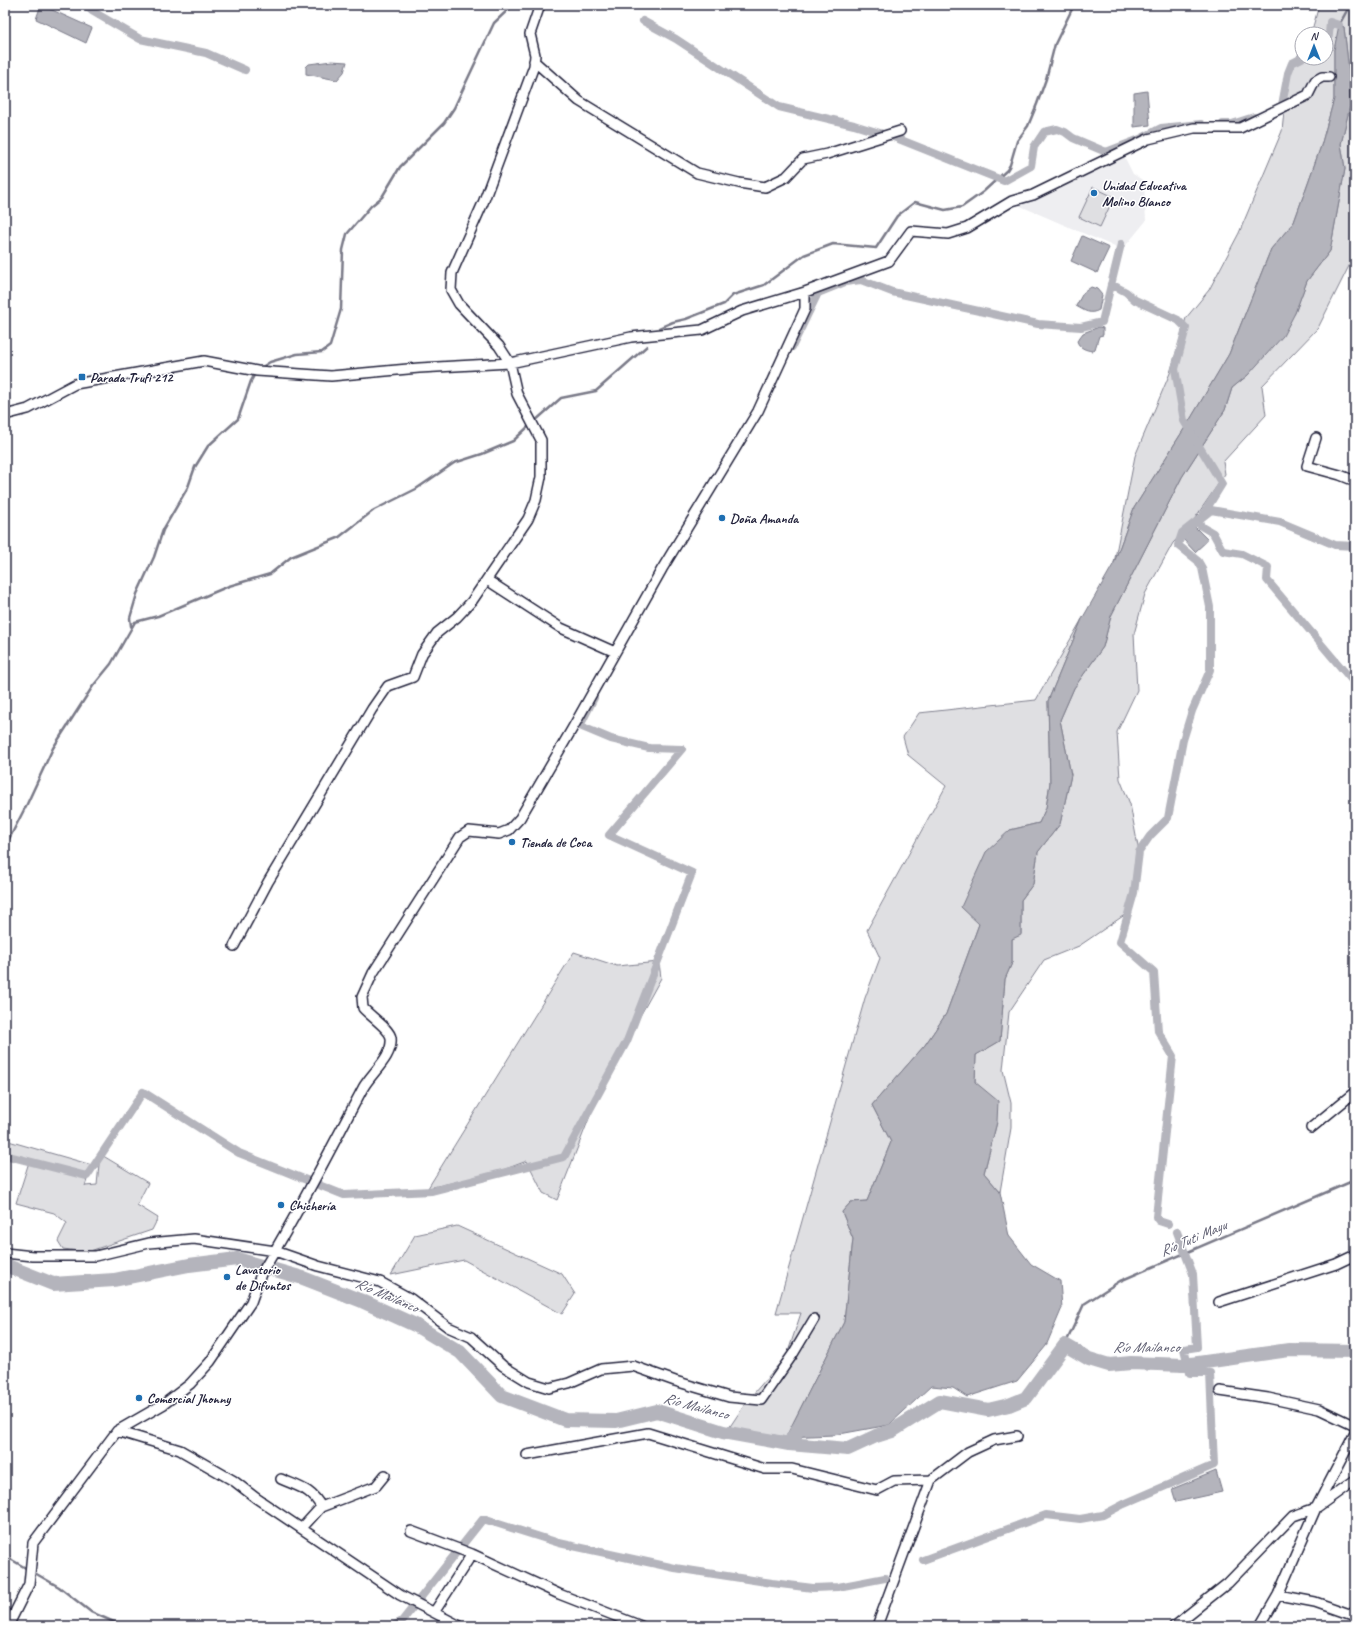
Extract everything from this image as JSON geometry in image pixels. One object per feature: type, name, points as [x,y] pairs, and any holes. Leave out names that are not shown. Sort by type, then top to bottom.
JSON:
[{"type":"street","points":[[234,946],[268,882],[372,709],[388,686],[413,677],[422,654],[436,633],[457,617],[472,601],[528,519],[536,500],[540,477],[540,440],[517,394],[510,363],[499,346],[458,304],[451,290],[452,273],[483,203],[512,126],[534,61],[530,34],[540,5]]},
{"type":"street","points":[[534,61],[579,101],[697,173],[764,187],[786,177],[803,160],[900,131]]},
{"type":"street","points":[[5,415],[28,409],[75,384],[204,361],[257,371],[331,376],[419,368],[510,363],[631,337],[702,330],[742,311],[805,292],[889,261],[911,231],[948,234],[967,228],[1012,201],[1033,195],[1075,176],[1148,139],[1194,128],[1240,128],[1308,95],[1315,81],[1322,77],[1329,77]]},
{"type":"street","points":[[8,1626],[29,1584],[30,1560],[33,1543],[117,1431],[164,1404],[190,1384],[210,1362],[251,1302],[261,1274],[366,1083],[390,1050],[391,1037],[386,1028],[372,1018],[363,1008],[362,997],[373,973],[460,837],[469,831],[499,834],[509,830],[520,818],[662,569],[758,411],[805,309],[805,292]]},
{"type":"street","points":[[1316,438],[1307,466],[1340,475],[1355,481]]},
{"type":"street","points":[[486,580],[561,628],[615,652]]},
{"type":"street","points":[[1311,1128],[1355,1092]]},
{"type":"street","points":[[5,1252],[33,1256],[95,1256],[149,1243],[194,1239],[275,1251],[318,1266],[380,1282],[412,1299],[448,1327],[471,1337],[503,1366],[529,1382],[549,1388],[570,1383],[601,1369],[633,1366],[675,1381],[730,1397],[761,1400],[793,1354],[814,1319]]},
{"type":"street","points":[[1219,1302],[1336,1264],[1355,1255]]},
{"type":"street","points":[[1220,1391],[1268,1398],[1319,1409],[1355,1426]]},
{"type":"street","points":[[117,1431],[180,1450],[234,1481],[256,1498],[400,1595],[426,1610],[435,1611],[460,1626]]},
{"type":"street","points":[[1260,1626],[1278,1594],[1316,1508],[1355,1433]]},
{"type":"street","points":[[527,1455],[648,1434],[765,1469],[792,1469],[877,1490],[894,1481],[931,1480]]},
{"type":"street","points":[[877,1626],[931,1480],[968,1452],[994,1440],[1017,1436]]},
{"type":"street","points":[[302,1528],[321,1507],[376,1486],[385,1475]]},
{"type":"street","points":[[281,1479],[307,1490],[316,1496],[321,1507]]},
{"type":"street","points":[[1174,1626],[1228,1583],[1293,1516],[1316,1508],[1355,1480]]},
{"type":"street","points":[[411,1531],[472,1554],[559,1594],[641,1626]]},
{"type":"street","points":[[435,1611],[472,1554]]},
{"type":"street","points":[[1278,1594],[1315,1602],[1355,1616]]},
{"type":"shaded area","points":[[41,5],[92,28],[86,43],[36,19]]},
{"type":"shaded area","points":[[1319,5],[1355,5],[1355,254],[1318,328],[1262,386],[1266,415],[1223,462],[1225,474],[1191,524],[1173,543],[1145,594],[1134,634],[1137,690],[1117,732],[1120,779],[1130,804],[1139,852],[1134,893],[1129,912],[1079,946],[1044,960],[1009,1012],[1003,1070],[1011,1103],[1011,1128],[1000,1192],[984,1173],[997,1122],[975,1082],[976,1055],[1000,1041],[1005,979],[1012,963],[1012,939],[1021,934],[1021,900],[1033,884],[1038,852],[1060,824],[1071,775],[1060,720],[1074,688],[1103,647],[1111,616],[1182,477],[1225,410],[1232,388],[1248,375],[1295,313],[1307,281],[1330,251],[1345,169],[1341,144],[1350,106],[1349,71],[1344,27],[1340,25],[1334,50],[1334,26],[1313,26]]},
{"type":"shaded area","points":[[1339,25],[1344,27],[1349,71],[1350,106],[1341,144],[1345,169],[1330,251],[1307,281],[1295,313],[1283,336],[1248,375],[1232,388],[1225,410],[1182,477],[1111,616],[1103,647],[1074,688],[1060,720],[1071,775],[1060,824],[1038,852],[1033,884],[1021,900],[1021,935],[1012,939],[1012,963],[1005,979],[1000,1041],[976,1055],[975,1082],[998,1101],[997,1122],[984,1173],[1000,1192],[1009,1236],[1031,1264],[1060,1281],[1062,1308],[1046,1346],[1017,1381],[967,1397],[953,1388],[931,1386],[889,1425],[834,1435],[786,1437],[844,1322],[853,1239],[842,1212],[851,1202],[867,1201],[891,1142],[872,1105],[925,1045],[946,1014],[979,924],[961,907],[986,852],[1010,830],[1039,823],[1046,808],[1050,783],[1048,701],[1082,619],[1114,563],[1134,508],[1191,418],[1229,354],[1271,249],[1294,222],[1321,146],[1334,99],[1334,50]]},
{"type":"shaded area","points":[[332,61],[347,62],[344,72],[337,80],[306,74],[306,67],[309,64]]},
{"type":"shaded area","points":[[1294,62],[1294,66],[1334,66],[1334,99],[1321,146],[1294,222],[1271,249],[1229,354],[1191,418],[1134,508],[1114,563],[1135,456],[1170,373],[1186,318],[1209,290],[1239,233],[1282,131],[1288,73]]},
{"type":"shaded area","points":[[1147,91],[1150,125],[1134,127],[1134,93]]},
{"type":"shaded area","name":"Unidad Educativa Molino Blanco","points":[[1124,156],[1133,174],[1144,181],[1146,221],[1122,250],[1018,205]]},
{"type":"shaded area","points":[[1093,187],[1114,197],[1100,227],[1079,217]]},
{"type":"shaded area","points":[[1082,236],[1109,248],[1097,273],[1071,261]]},
{"type":"shaded area","points":[[1091,287],[1097,289],[1102,295],[1099,310],[1093,312],[1085,311],[1076,306],[1083,293]]},
{"type":"shaded area","points":[[1099,327],[1103,328],[1103,335],[1099,336],[1095,349],[1090,351],[1079,345],[1077,341],[1083,333]]},
{"type":"shaded area","points":[[1194,526],[1208,540],[1195,552],[1182,538]]},
{"type":"shaded area","points":[[1082,619],[1048,701],[1050,783],[1046,808],[1039,823],[1010,830],[979,924],[946,1014],[925,1045],[872,1105],[891,1142],[867,1201],[851,1202],[842,1212],[853,1239],[844,1322],[786,1437],[729,1428],[747,1401],[787,1355],[801,1313],[776,1313],[865,998],[880,958],[867,930],[946,786],[908,755],[903,737],[919,713],[1036,700]]},
{"type":"shaded area","points":[[574,952],[617,966],[659,962],[661,978],[603,1083],[557,1200],[543,1193],[527,1161],[492,1174],[428,1188]]},
{"type":"shaded area","points":[[5,1140],[92,1165],[85,1186],[97,1185],[100,1154],[148,1183],[137,1205],[158,1218],[152,1230],[87,1252],[63,1249],[58,1241],[67,1223],[54,1213],[16,1203],[29,1162],[5,1155]]},
{"type":"shaded area","points":[[457,1226],[562,1274],[575,1294],[562,1314],[464,1260],[391,1275],[415,1235]]},
{"type":"shaded area","points":[[1216,1471],[1222,1492],[1176,1502],[1172,1489]]},
{"type":"waterway","points":[[85,5],[92,11],[140,39],[206,53],[245,70]]},
{"type":"waterway","points":[[259,369],[270,362],[297,354],[322,352],[330,346],[341,309],[343,250],[347,234],[371,206],[382,197],[400,167],[444,123],[454,108],[494,23],[513,5]]},
{"type":"waterway","points":[[659,328],[724,304],[733,295],[764,285],[804,255],[833,244],[876,248],[897,216],[915,202],[945,210],[962,207],[983,192],[1007,170],[1010,165],[1017,141],[1028,126],[1037,104],[1046,79],[1055,44],[1074,5]]},
{"type":"waterway","points":[[1339,25],[1350,5]]},
{"type":"waterway","points":[[643,21],[676,39],[779,107],[854,125],[896,138],[1004,181],[1031,166],[1034,147],[1044,132],[1057,129],[1065,132],[1073,138],[1106,152],[1140,139],[1161,128],[1201,124]]},
{"type":"waterway","points":[[1330,26],[1330,22],[1339,25]]},
{"type":"waterway","points":[[1274,109],[1282,105],[1288,73],[1292,63],[1294,62]]},
{"type":"waterway","points":[[1223,124],[1232,124],[1254,117]]},
{"type":"waterway","points":[[792,347],[818,293],[845,282],[861,280],[892,292],[1038,324],[1081,327],[1102,322],[1121,244]]},
{"type":"waterway","points":[[1111,284],[1126,292],[1135,300],[1178,320],[1186,328],[1175,369],[1184,421],[1222,484],[1204,513]]},
{"type":"waterway","points":[[534,422],[561,398],[596,391],[647,346]]},
{"type":"waterway","points":[[131,626],[130,618],[137,594],[154,557],[163,530],[188,487],[195,467],[208,446],[238,419],[251,381],[256,372]]},
{"type":"waterway","points":[[5,847],[53,748],[93,686],[111,664],[135,622],[158,616],[229,586],[270,574],[291,557],[338,538],[374,510],[416,489],[454,463],[482,454],[513,441],[530,425]]},
{"type":"waterway","points":[[1168,1224],[1159,1221],[1156,1217],[1173,1056],[1158,1031],[1154,972],[1120,942],[1134,893],[1139,852],[1150,836],[1168,818],[1183,740],[1192,711],[1210,670],[1210,607],[1202,568],[1198,561],[1178,545],[1182,533],[1211,510],[1280,522],[1335,545],[1355,546]]},
{"type":"waterway","points":[[1199,521],[1201,526],[1213,533],[1223,551],[1242,554],[1268,567],[1267,580],[1355,684]]},
{"type":"waterway","points":[[5,1155],[87,1176],[143,1092],[239,1153],[344,1195],[432,1191],[564,1157],[627,1041],[692,873],[609,835],[682,749],[649,748],[611,739],[580,726],[594,698]]},
{"type":"waterway","name":"Río Tuti Mayu","points":[[1065,1345],[1084,1304],[1120,1281],[1355,1180]]},
{"type":"waterway","points":[[923,1560],[1046,1515],[1080,1519],[1103,1515],[1124,1504],[1214,1465],[1210,1373],[1190,1373],[1184,1349],[1197,1347],[1193,1274],[1177,1232]]},
{"type":"waterway","name":"Río Mailanco","points":[[5,1265],[53,1284],[114,1280],[189,1265],[237,1259],[303,1278],[362,1301],[415,1325],[460,1352],[502,1396],[565,1420],[616,1421],[657,1411],[723,1432],[789,1444],[848,1449],[876,1436],[892,1431],[940,1401],[988,1410],[1009,1405],[1026,1398],[1065,1345],[1089,1359],[1109,1365],[1131,1363],[1184,1365],[1289,1350],[1355,1351]]},
{"type":"waterway","points":[[789,1444],[803,1421]]},
{"type":"waterway","points":[[393,1626],[402,1621],[483,1519],[559,1543],[675,1568],[772,1583],[813,1588],[838,1587],[885,1578]]},
{"type":"waterway","points":[[5,1553],[12,1560],[29,1570]]},
{"type":"waterway","points":[[33,1572],[59,1587],[91,1612],[123,1626]]},
{"type":"place","name":"Unidad Educativa Molino Blanco","points":[[1094,193]]},
{"type":"place","name":"Parada Trufi 212","points":[[82,377]]},
{"type":"place","name":"Doña Amanda","points":[[722,518]]},
{"type":"place","name":"Tienda de Coca","points":[[512,842]]},
{"type":"place","name":"Chichería","points":[[281,1205]]},
{"type":"place","name":"Lavatorio de Difuntos","points":[[227,1277]]},
{"type":"place","name":"Comercial Jhonny","points":[[139,1398]]}]
